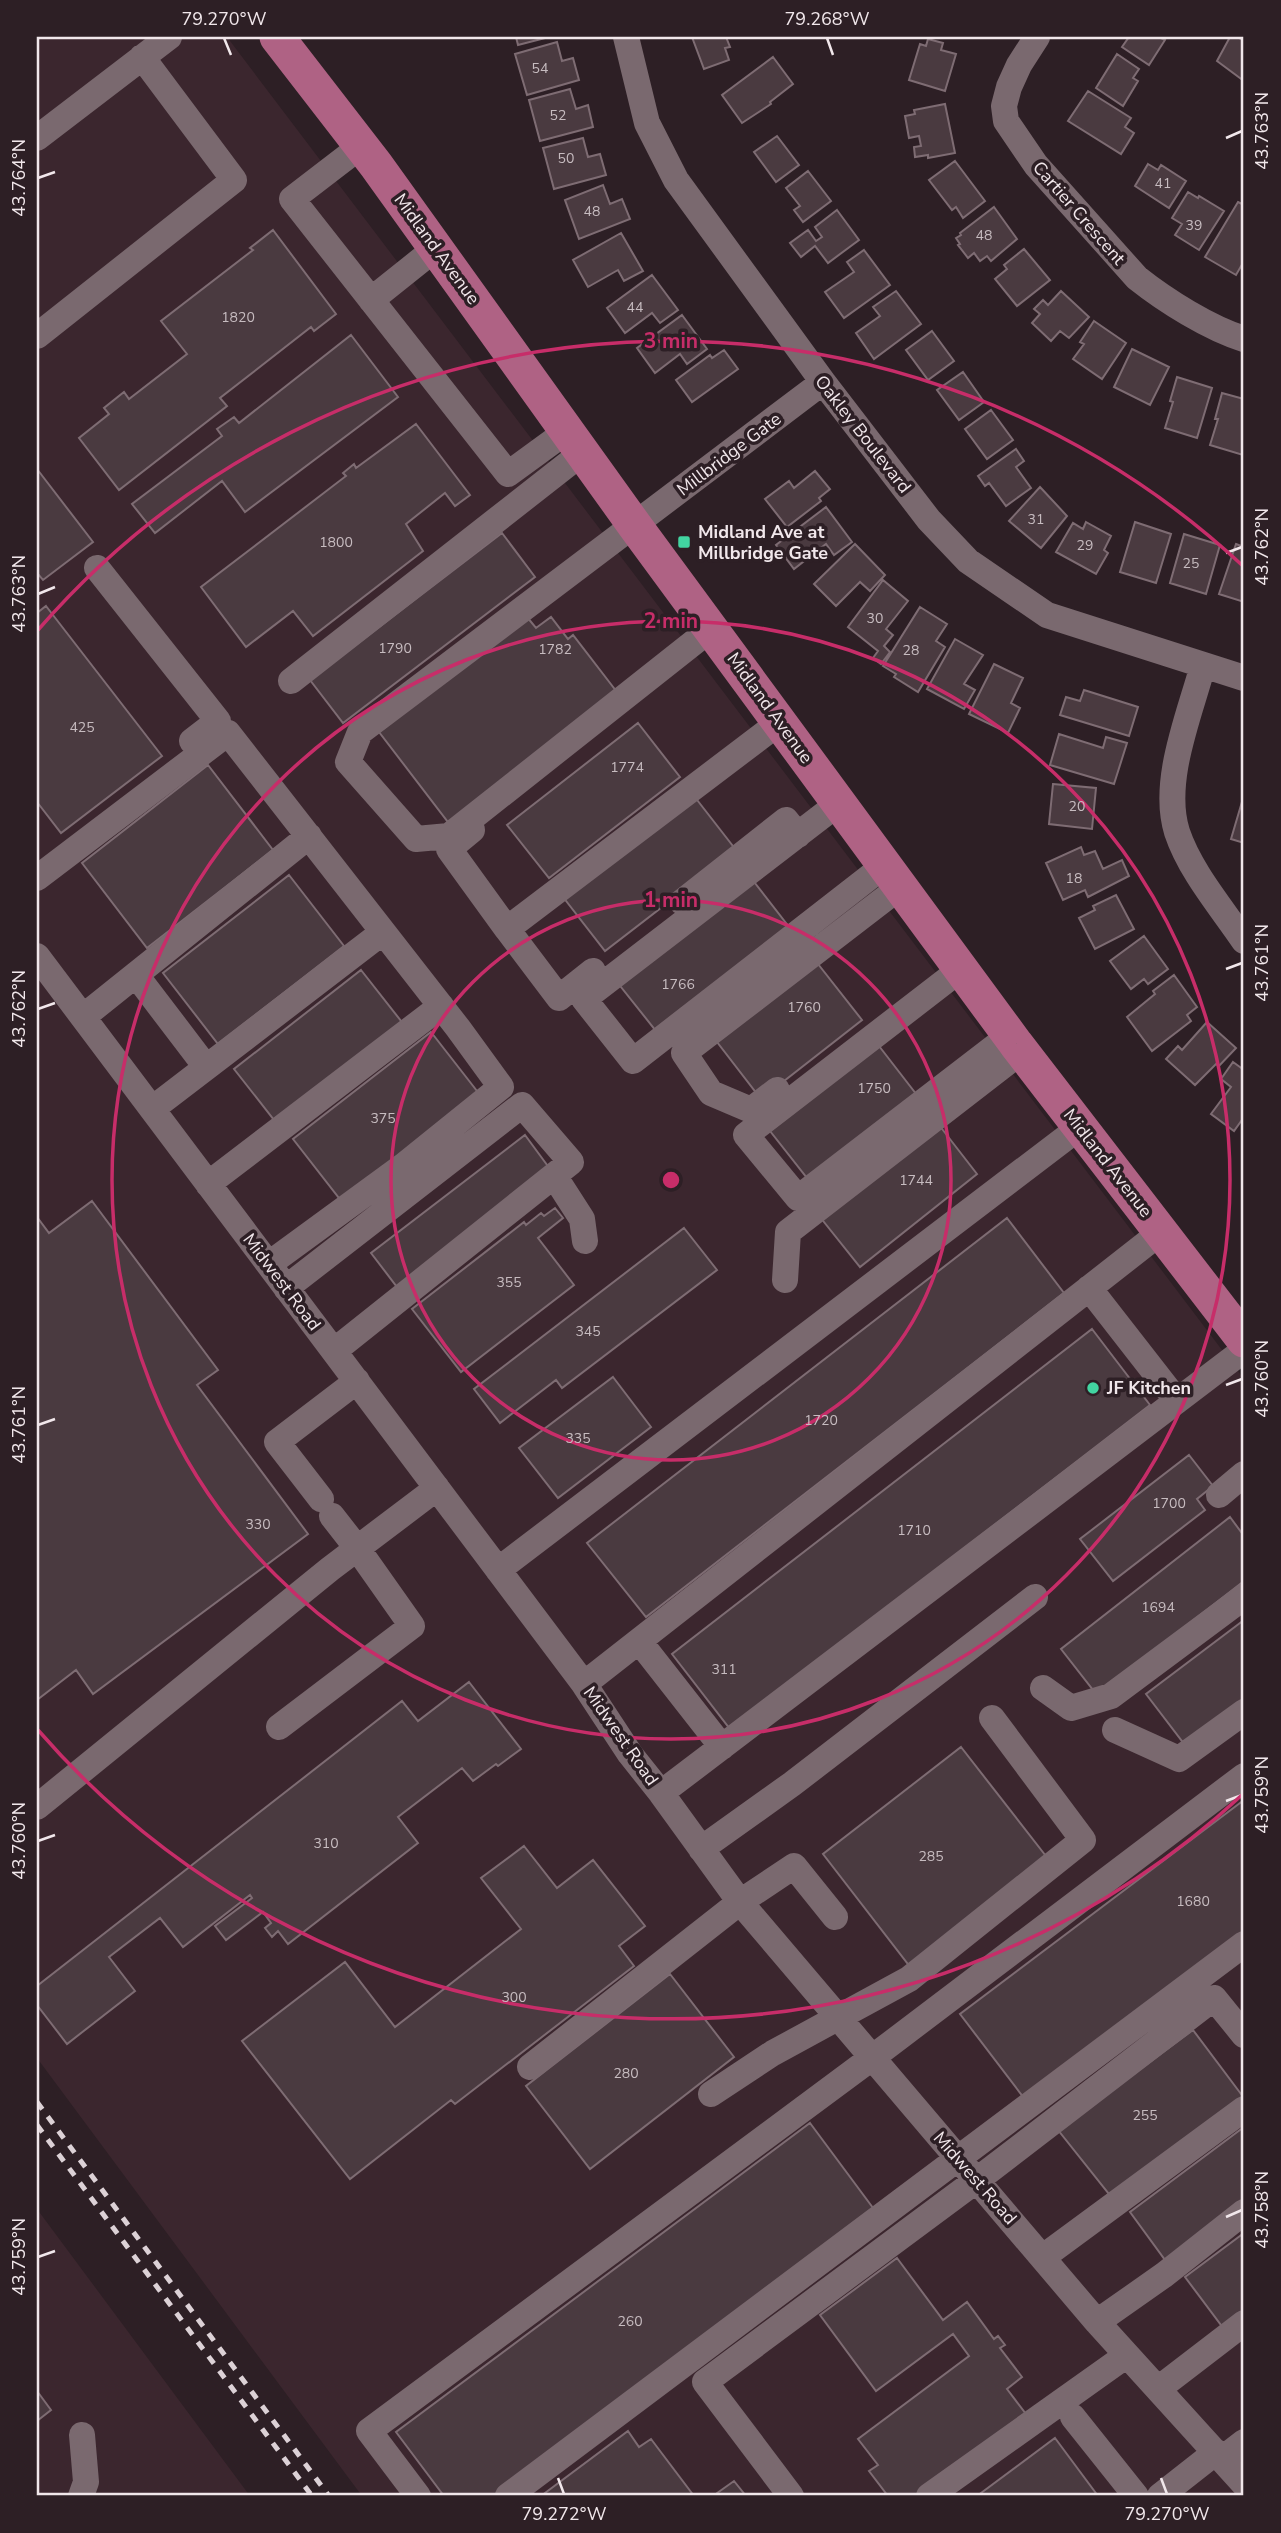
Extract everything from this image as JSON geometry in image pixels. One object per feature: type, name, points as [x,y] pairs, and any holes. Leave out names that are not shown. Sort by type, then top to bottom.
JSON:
[{"type":"main road","name":"Midland Avenue","points":[[277,37],[436,248],[635,526],[956,963],[1244,1340]]},
{"type":"street","name":"Oakley Boulevard","points":[[626,37],[647,123],[676,180],[823,382],[929,520],[968,561],[1047,615],[1244,678]]},
{"type":"street","name":"Cartier Crescent","points":[[1037,37],[1019,65],[1004,106],[1006,121],[1036,165],[1137,278],[1228,334],[1244,339]]},
{"type":"street","points":[[37,138],[154,44],[234,180],[37,336]]},
{"type":"street","points":[[361,146],[292,199],[508,474],[575,442]]},
{"type":"street","points":[[371,300],[436,248]]},
{"type":"street","name":"Millbridge Gate","points":[[715,633],[449,836],[416,839],[348,762],[360,732],[823,382]]},
{"type":"street","points":[[291,681],[575,442]]},
{"type":"street","points":[[42,864],[218,721],[97,568]]},
{"type":"street","points":[[715,633],[449,849],[559,998],[786,820],[798,835]]},
{"type":"street","points":[[1203,665],[1179,753],[1172,795],[1175,819],[1177,831],[1192,863],[1244,941]]},
{"type":"street","points":[[507,929],[780,722]]},
{"type":"street","points":[[42,864],[228,733],[501,1087],[403,1166],[269,1264]]},
{"type":"street","points":[[839,803],[584,999],[633,1061],[892,876]]},
{"type":"street","points":[[83,1017],[309,836]]},
{"type":"street","points":[[892,876],[684,1053],[711,1093],[751,1110],[956,963]]},
{"type":"street","points":[[152,1109],[383,932]]},
{"type":"street","name":"Midwest Road","points":[[37,956],[584,1684],[630,1755],[740,1902],[1097,2322],[1244,2484]]},
{"type":"street","points":[[956,963],[746,1135],[798,1198],[1016,1043]]},
{"type":"street","points":[[136,975],[206,1067]]},
{"type":"street","points":[[208,1184],[441,1006]]},
{"type":"street","points":[[785,1280],[788,1233],[1016,1043]]},
{"type":"street","points":[[286,1288],[522,1105],[571,1162],[334,1351]]},
{"type":"street","points":[[498,1570],[1080,1127]]},
{"type":"street","points":[[555,1177],[582,1219],[584,1241]]},
{"type":"street","points":[[584,1684],[1161,1232]]},
{"type":"street","points":[[295,1245],[313,1267]]},
{"type":"street","points":[[1089,1288],[1177,1401]]},
{"type":"street","points":[[661,1793],[1244,1350]]},
{"type":"street","points":[[279,1727],[412,1626],[278,1441],[356,1381]]},
{"type":"street","points":[[1219,1495],[1244,1474]]},
{"type":"street","points":[[37,1807],[357,1548],[437,1488]]},
{"type":"street","points":[[701,1849],[792,1784],[1035,1597]]},
{"type":"street","points":[[1043,1688],[1071,1708],[1111,1696],[1244,1597]]},
{"type":"street","points":[[639,1641],[722,1747]]},
{"type":"street","points":[[1115,1730],[1179,1759],[1244,1712]]},
{"type":"street","points":[[712,2094],[773,2053],[909,1979],[1083,1840],[992,1718]]},
{"type":"street","points":[[418,2496],[369,2431],[873,2057],[1244,1776]]},
{"type":"street","points":[[530,2067],[740,1902],[794,1866],[835,1917]]},
{"type":"street","points":[[508,2496],[1244,1944]]},
{"type":"street","points":[[791,2496],[705,2382],[977,2180],[1214,1998],[1244,2035]]},
{"type":"street","points":[[1043,2257],[1244,2109]]},
{"type":"street","points":[[1097,2322],[1164,2275],[1244,2212]]},
{"type":"street","points":[[1158,2389],[1244,2323]]},
{"type":"street","points":[[929,2496],[1127,2355]]},
{"type":"street","points":[[1073,2417],[1136,2496]]},
{"type":"street","points":[[81,2496],[86,2482],[82,2435]]},
{"type":"street","points":[[1160,2496],[1219,2455],[1244,2442]]},
{"type":"shaded area","points":[[37,37],[227,37],[1244,1379],[1244,2496],[362,2496],[37,2058]]},
{"type":"shaded area","points":[[37,2209],[250,2496],[37,2496]]},
{"type":"building","points":[[516,37],[549,37],[518,45]]},
{"type":"building","points":[[692,37],[726,37],[730,47],[725,48],[729,60],[704,69]]},
{"type":"building","points":[[1129,37],[1159,37],[1165,40],[1149,65],[1122,47]]},
{"type":"building","points":[[1230,37],[1244,41],[1244,81],[1217,61]]},
{"type":"building","points":[[928,39],[943,43],[941,50],[956,54],[945,91],[909,80],[920,44],[926,46]]},
{"type":"building","points":[[557,42],[562,61],[573,58],[579,80],[527,95],[515,54]]},
{"type":"building","points":[[1117,54],[1139,69],[1133,78],[1138,81],[1123,106],[1096,88]]},
{"type":"building","points":[[773,57],[793,84],[770,102],[771,104],[742,123],[722,95]]},
{"type":"building","points":[[570,89],[576,109],[588,105],[593,127],[540,141],[529,100]]},
{"type":"building","points":[[1088,91],[1131,118],[1125,127],[1134,133],[1121,154],[1068,121]]},
{"type":"building","points":[[945,104],[955,153],[928,158],[928,155],[915,157],[914,147],[921,146],[919,136],[909,138],[905,116],[915,114],[914,110]]},
{"type":"building","points":[[777,136],[799,165],[776,182],[754,152]]},
{"type":"building","points":[[583,138],[588,157],[600,154],[606,175],[554,189],[543,148]]},
{"type":"building","points":[[955,161],[985,201],[963,218],[956,207],[952,210],[929,180]]},
{"type":"building","points":[[1148,164],[1158,170],[1161,165],[1186,181],[1169,208],[1135,186]]},
{"type":"building","points":[[808,171],[831,201],[803,222],[794,210],[800,206],[786,188]]},
{"type":"building","points":[[603,185],[610,204],[622,199],[630,219],[579,239],[565,200]]},
{"type":"building","points":[[1188,192],[1224,211],[1199,250],[1175,235],[1182,224],[1172,218]]},
{"type":"building","points":[[1238,202],[1244,205],[1244,261],[1236,275],[1205,257]]},
{"type":"building","points":[[994,207],[1017,239],[991,261],[987,256],[980,261],[974,253],[968,258],[956,238]]},
{"type":"building","points":[[837,210],[859,240],[828,263],[815,246],[801,257],[790,243],[808,230],[816,241],[822,237],[815,227]]},
{"type":"building","points":[[273,230],[336,314],[314,331],[311,327],[220,398],[227,406],[119,490],[79,438],[109,414],[104,408],[124,392],[129,399],[187,354],[161,321],[253,250],[250,248]]},
{"type":"building","points":[[621,233],[643,271],[624,281],[618,270],[588,287],[573,260]]},
{"type":"building","points":[[1024,249],[1050,280],[1017,306],[995,279],[1007,269],[1004,265]]},
{"type":"building","points":[[864,250],[890,285],[844,318],[825,292],[854,272],[847,262]]},
{"type":"building","points":[[652,275],[678,310],[660,323],[652,313],[625,333],[607,308]]},
{"type":"building","points":[[896,291],[921,324],[874,359],[856,333],[880,316],[873,307]]},
{"type":"building","points":[[1061,291],[1089,317],[1069,338],[1060,331],[1051,341],[1032,323],[1040,314],[1034,309],[1043,300],[1048,305]]},
{"type":"building","points":[[682,315],[707,349],[687,364],[680,354],[655,373],[637,348]]},
{"type":"building","points":[[1094,321],[1126,343],[1102,379],[1073,359],[1084,344],[1080,342]]},
{"type":"building","points":[[932,331],[954,361],[928,380],[906,350]]},
{"type":"building","points":[[351,335],[398,397],[245,512],[222,481],[155,533],[132,504],[222,436],[217,429],[234,417],[239,423]]},
{"type":"building","points":[[1132,349],[1169,367],[1150,405],[1114,387]]},
{"type":"building","points":[[724,350],[738,369],[692,402],[676,380],[710,355],[712,358]]},
{"type":"building","points":[[963,372],[984,402],[959,420],[937,390]]},
{"type":"building","points":[[1177,377],[1212,388],[1197,438],[1165,428]]},
{"type":"building","points":[[1222,393],[1244,399],[1243,455],[1210,445]]},
{"type":"building","points":[[991,410],[1013,440],[987,459],[965,429]]},
{"type":"building","points":[[416,424],[470,495],[455,506],[445,493],[406,524],[423,551],[313,636],[293,611],[246,647],[201,587],[346,476],[343,473],[354,464],[356,468]]},
{"type":"building","points":[[1016,449],[1024,461],[1016,467],[1031,488],[1006,506],[989,483],[985,486],[978,476]]},
{"type":"building","points":[[37,469],[93,542],[43,580],[37,573]]},
{"type":"building","points":[[815,471],[830,489],[819,498],[821,501],[787,527],[765,499],[789,481],[794,488]]},
{"type":"building","points":[[1040,487],[1067,516],[1041,548],[1009,521]]},
{"type":"building","points":[[826,507],[852,542],[834,555],[826,544],[794,569],[776,545]]},
{"type":"building","points":[[1086,522],[1111,536],[1104,550],[1108,553],[1096,574],[1056,552],[1073,523],[1083,529]]},
{"type":"building","points":[[1135,522],[1171,534],[1156,583],[1120,572]]},
{"type":"building","points":[[502,533],[535,577],[343,723],[310,680]]},
{"type":"building","points":[[1184,534],[1220,545],[1206,594],[1170,583]]},
{"type":"building","points":[[855,544],[885,575],[870,591],[860,582],[836,606],[814,584]]},
{"type":"building","points":[[1236,544],[1244,547],[1244,602],[1219,594]]},
{"type":"building","points":[[883,580],[908,601],[886,629],[893,635],[884,646],[890,652],[881,664],[873,658],[878,651],[848,627]]},
{"type":"building","points":[[46,606],[162,756],[61,833],[37,802],[37,613]]},
{"type":"building","points":[[920,607],[947,624],[936,641],[945,647],[918,692],[894,677],[896,674],[883,666]]},
{"type":"building","points":[[527,617],[536,628],[551,617],[568,639],[573,635],[620,696],[451,826],[379,732]]},
{"type":"building","points":[[955,639],[983,655],[964,684],[975,690],[964,709],[927,689]]},
{"type":"building","points":[[994,664],[1023,678],[1011,703],[1020,708],[1008,733],[969,714]]},
{"type":"building","points":[[1084,690],[1138,707],[1129,736],[1060,715],[1066,697],[1080,701]]},
{"type":"building","points":[[638,723],[680,777],[549,878],[507,825]]},
{"type":"building","points":[[1059,734],[1103,748],[1106,737],[1127,743],[1114,784],[1050,765]]},
{"type":"building","points":[[208,765],[273,850],[147,948],[82,863]]},
{"type":"building","points":[[1053,784],[1096,788],[1092,829],[1049,824]]},
{"type":"building","points":[[1244,795],[1244,843],[1231,839]]},
{"type":"building","points":[[694,796],[736,850],[605,951],[563,897]]},
{"type":"building","points":[[1081,847],[1084,855],[1095,851],[1103,869],[1122,860],[1129,876],[1088,897],[1085,890],[1063,900],[1046,863]]},
{"type":"building","points":[[289,875],[344,946],[218,1044],[163,973]]},
{"type":"building","points":[[751,878],[793,932],[660,1036],[617,982]]},
{"type":"building","points":[[1116,895],[1134,929],[1095,949],[1079,918],[1095,910],[1093,906]]},
{"type":"building","points":[[1144,936],[1168,969],[1148,984],[1144,979],[1131,989],[1110,961]]},
{"type":"building","points":[[818,964],[862,1020],[761,1099],[717,1042]]},
{"type":"building","points":[[361,970],[405,1026],[278,1125],[234,1069]]},
{"type":"building","points":[[1174,975],[1197,1007],[1187,1015],[1191,1021],[1152,1051],[1127,1017]]},
{"type":"building","points":[[1207,1022],[1236,1048],[1195,1085],[1166,1059],[1178,1046],[1182,1050]]},
{"type":"building","points":[[431,1032],[484,1100],[346,1207],[293,1139]]},
{"type":"building","points":[[879,1046],[920,1099],[811,1183],[770,1131]]},
{"type":"building","points":[[1233,1062],[1244,1070],[1244,1117],[1234,1131],[1211,1114],[1231,1087],[1221,1079]]},
{"type":"building","points":[[939,1125],[977,1174],[860,1267],[820,1217]]},
{"type":"building","points":[[525,1135],[550,1169],[397,1287],[371,1253]]},
{"type":"building","points":[[92,1201],[218,1370],[197,1385],[308,1534],[93,1694],[76,1670],[37,1700],[37,1217],[49,1233]]},
{"type":"building","points":[[555,1208],[563,1218],[538,1238],[574,1285],[461,1372],[412,1309],[524,1222],[526,1225],[541,1213],[544,1216]]},
{"type":"building","points":[[1007,1218],[1064,1293],[646,1617],[587,1543]]},
{"type":"building","points":[[684,1228],[717,1270],[562,1388],[556,1380],[500,1423],[474,1389]]},
{"type":"building","points":[[1092,1329],[1150,1405],[730,1729],[672,1654]]},
{"type":"building","points":[[613,1377],[651,1427],[558,1498],[519,1448]]},
{"type":"building","points":[[1189,1455],[1213,1486],[1197,1499],[1205,1510],[1113,1581],[1080,1539]]},
{"type":"building","points":[[1230,1517],[1244,1536],[1244,1581],[1097,1695],[1061,1649]]},
{"type":"building","points":[[1244,1620],[1244,1701],[1185,1745],[1146,1694]]},
{"type":"building","points":[[469,1682],[521,1749],[473,1781],[462,1768],[398,1817],[418,1843],[288,1944],[278,1931],[272,1937],[265,1928],[271,1923],[263,1912],[226,1940],[215,1926],[252,1898],[250,1895],[183,1947],[160,1918],[109,1957],[135,1991],[67,2044],[37,2005],[37,1986],[402,1701],[418,1721]]},
{"type":"building","points":[[961,1747],[1049,1860],[911,1968],[823,1854]]},
{"type":"building","points":[[1244,1800],[1244,1938],[1027,2102],[960,2014]]},
{"type":"building","points":[[524,1846],[557,1888],[593,1860],[645,1926],[619,1946],[634,1966],[455,2104],[451,2100],[350,2179],[242,2041],[345,1962],[395,2027],[521,1929],[481,1878]]},
{"type":"building","points":[[670,1974],[734,2057],[590,2169],[526,2086]]},
{"type":"building","points":[[1193,2030],[1244,2098],[1113,2199],[1058,2130]]},
{"type":"building","points":[[810,2123],[876,2212],[496,2496],[444,2496],[396,2432]]},
{"type":"building","points":[[1244,2127],[1244,2207],[1168,2264],[1130,2212]]},
{"type":"building","points":[[1244,2233],[1244,2313],[1224,2329],[1185,2277]]},
{"type":"building","points":[[897,2258],[943,2320],[967,2302],[994,2339],[998,2336],[1005,2345],[1000,2348],[1022,2377],[1007,2389],[1029,2418],[924,2496],[888,2496],[869,2471],[878,2465],[858,2439],[969,2356],[953,2334],[876,2391],[820,2315]]},
{"type":"building","points":[[37,2391],[51,2410],[37,2421]]},
{"type":"building","points":[[628,2431],[639,2447],[651,2439],[694,2496],[541,2496]]},
{"type":"building","points":[[1055,2438],[1098,2496],[977,2496]]},
{"type":"building","points":[[734,2481],[746,2496],[713,2496]]},
{"type":"railway","points":[[37,2102],[329,2496]]},
{"type":"railway","points":[[37,2125],[312,2496]]},
{"type":"place","name":"Midland Ave at Millbridge Gate","points":[[684,542]]},
{"type":"place","name":"JF Kitchen","points":[[1093,1388]]}]
